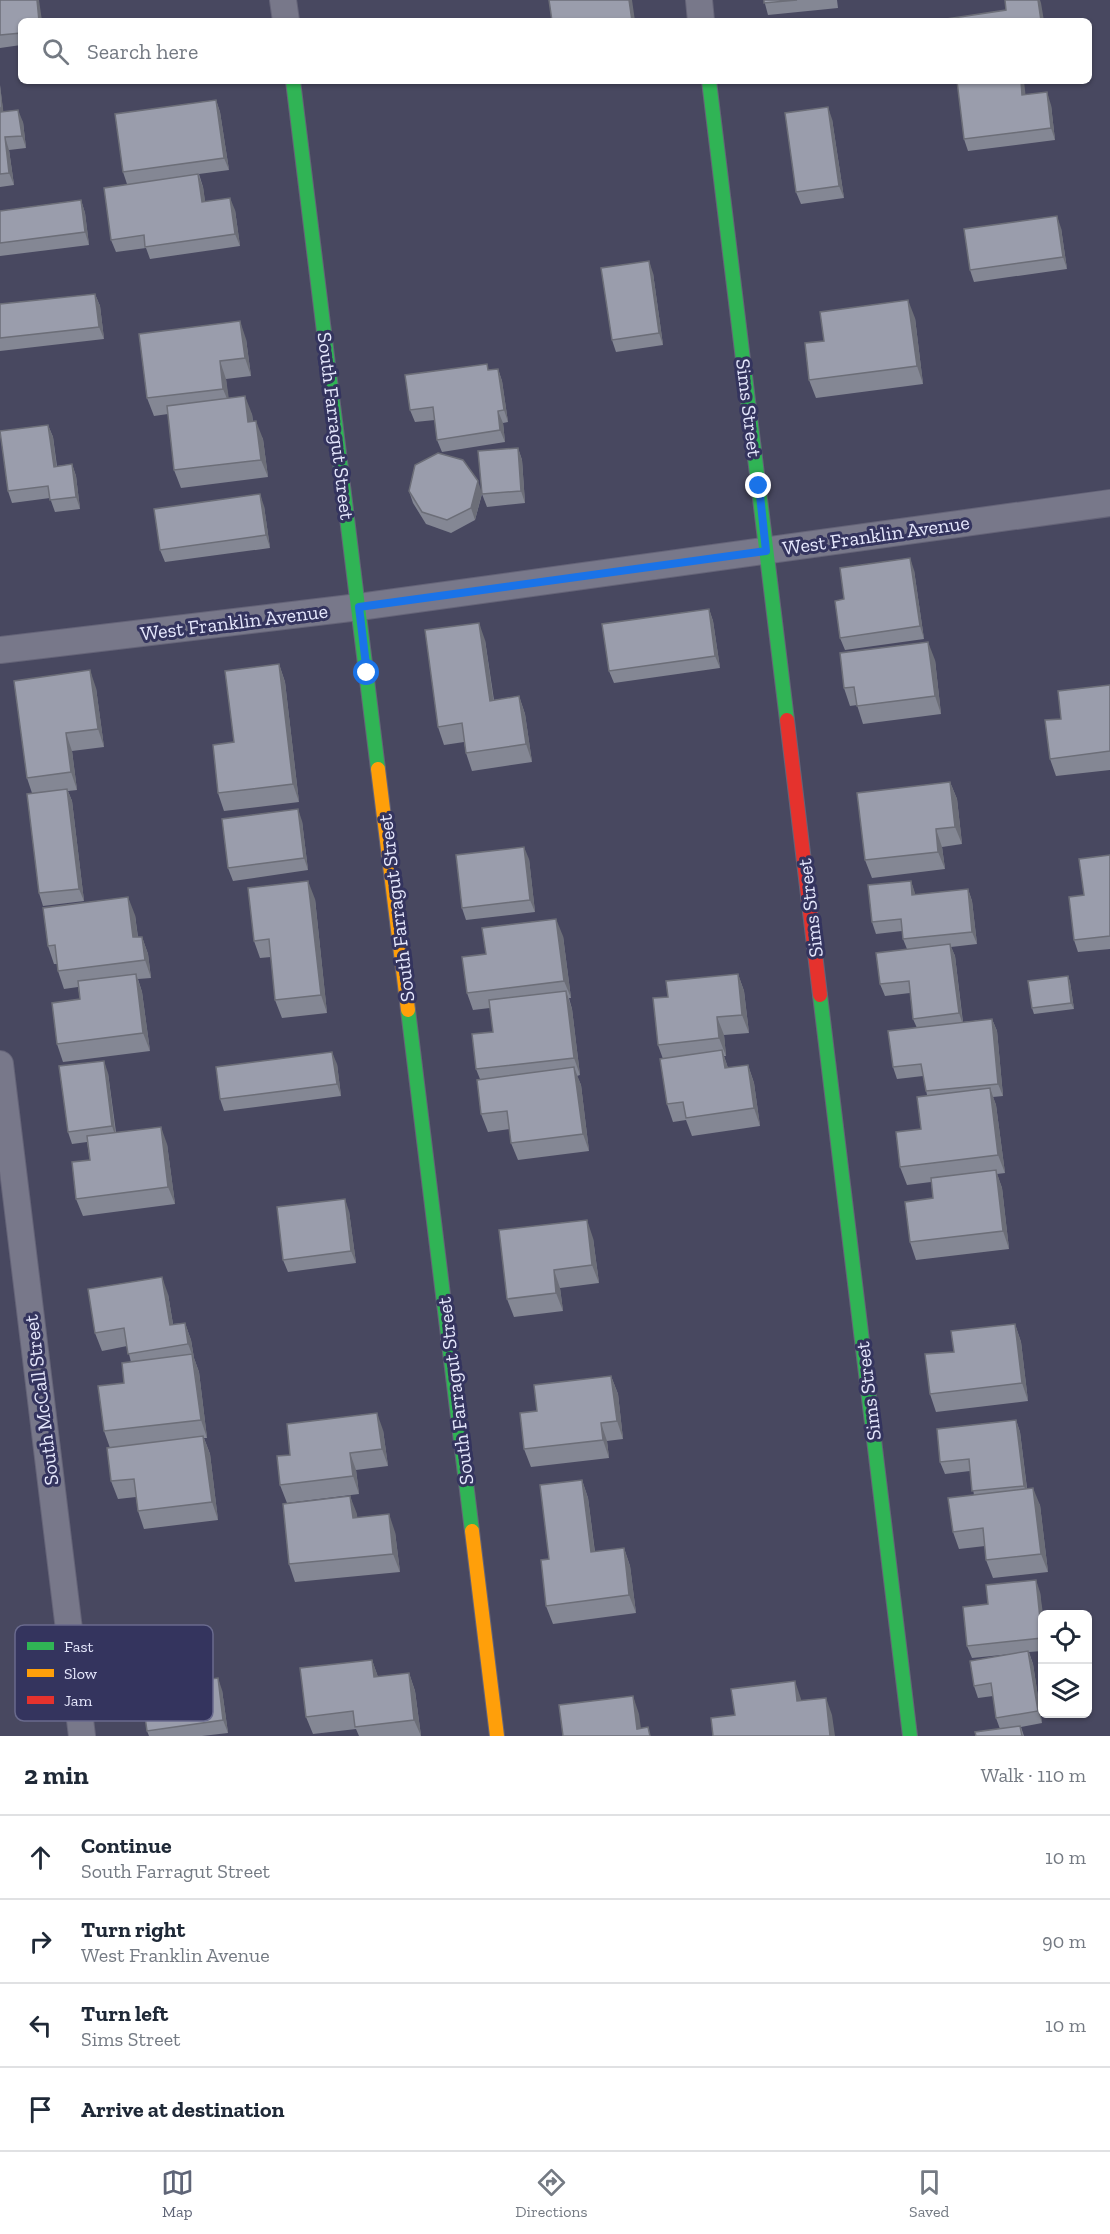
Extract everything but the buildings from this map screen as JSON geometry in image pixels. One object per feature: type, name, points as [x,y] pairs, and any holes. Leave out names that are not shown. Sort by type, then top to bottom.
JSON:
[{"type":"street","points":[[283,0],[286,18]]},
{"type":"street","points":[[699,0],[701,18]]},
{"type":"street","name":"South Farragut Street","points":[[293,84],[498,1736]]},
{"type":"street","name":"Sims Street","points":[[709,84],[910,1736]]},
{"type":"street","name":"West Franklin Avenue","points":[[0,650],[359,607],[1110,503]]},
{"type":"street","name":"South McCall Street","points":[[0,1064],[68,1625]]},
{"type":"street","name":"South McCall Street","points":[[80,1721],[82,1736]]},
{"type":"traffic: fast","points":[[293,84],[378,769]]},
{"type":"traffic: fast","points":[[709,84],[787,720]]},
{"type":"traffic: fast","points":[[820,995],[910,1736]]},
{"type":"traffic: fast","points":[[408,1010],[472,1531]]},
{"type":"traffic: slow","points":[[378,769],[408,1010]]},
{"type":"traffic: slow","points":[[472,1531],[497,1736]]},
{"type":"traffic: jam","points":[[787,720],[820,995]]},
{"type":"route","points":[[367,673],[359,607],[766,551],[759,486]]}]
